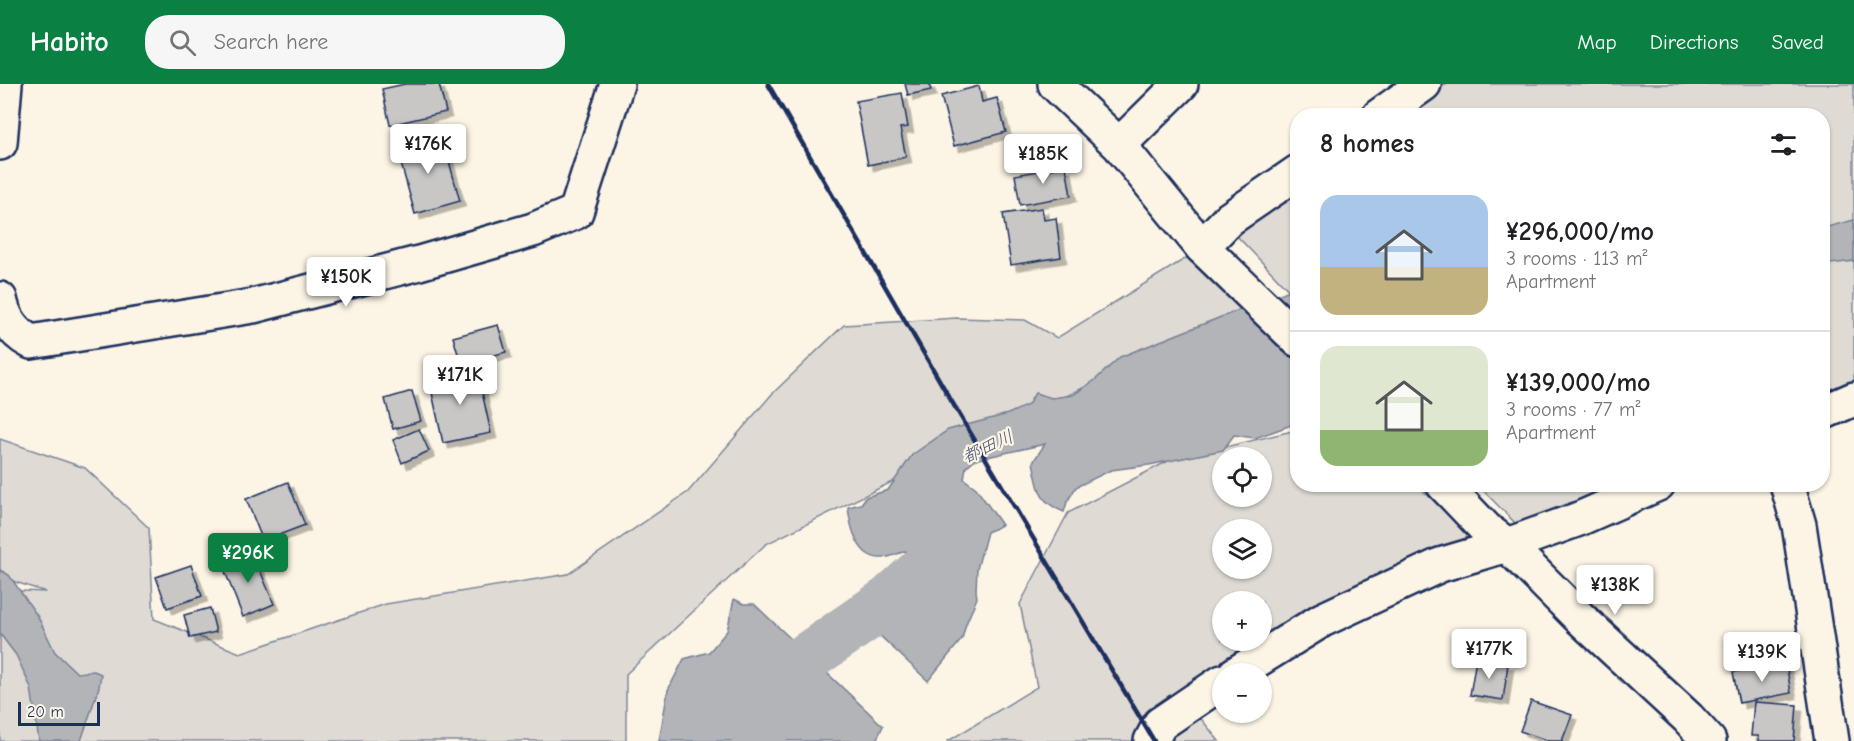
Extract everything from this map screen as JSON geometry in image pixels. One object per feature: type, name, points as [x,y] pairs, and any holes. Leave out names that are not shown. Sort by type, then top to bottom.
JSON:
[{"type":"street","points":[[0,143],[5,84]]},
{"type":"street","points":[[0,299],[10,325],[20,336],[31,342],[253,306],[533,230],[576,212],[617,84]]},
{"type":"street","points":[[1055,84],[1119,145],[1202,247],[1290,332]]},
{"type":"street","points":[[1119,145],[1181,84]]},
{"type":"street","points":[[1390,108],[1424,84]]},
{"type":"street","points":[[1202,247],[1229,219],[1290,177]]},
{"type":"street","points":[[1830,410],[1854,399]]},
{"type":"street","points":[[1451,492],[1688,718],[1709,741]]},
{"type":"street","points":[[1253,663],[1322,620],[1497,537],[1579,519],[1640,492]]},
{"type":"street","points":[[1789,492],[1799,525],[1832,741]]},
{"type":"street","points":[[1151,741],[1160,724],[1212,689]]},
{"type":"shaded area","points":[[1445,84],[1854,84],[1854,394],[1830,404],[1830,108],[1406,108]]},
{"type":"shaded area","points":[[1290,195],[1290,292],[1237,236]]},
{"type":"shaded area","points":[[1191,255],[1243,309],[766,544],[626,674],[626,741],[0,741],[0,590],[46,592],[0,577],[0,439],[85,468],[149,528],[154,619],[240,653],[386,604],[568,574],[688,492],[772,394],[844,325],[957,318],[1025,320],[1057,338]]},
{"type":"shaded area","points":[[1290,432],[1290,492],[1424,492],[1472,537],[1295,619],[1272,636],[1272,591],[1212,591],[1212,651],[1251,651],[1234,663],[1212,663],[1212,679],[1185,699],[1219,741],[948,741],[1037,687],[1020,604],[1068,513],[1170,460],[1212,450],[1212,507],[1272,507],[1272,447],[1225,447]]},
{"type":"shaded area","points":[[1485,492],[1607,492],[1519,527]]},
{"type":"water","points":[[1854,220],[1854,261],[1830,264],[1830,226]]},
{"type":"water","points":[[1290,290],[1290,426],[1255,438],[1234,435],[1225,447],[1212,447],[1212,452],[1111,470],[1076,487],[1064,512],[1049,503],[1038,487],[1033,462],[1045,444],[974,460],[966,467],[964,479],[976,488],[1002,525],[987,532],[977,569],[977,598],[962,639],[928,681],[874,630],[903,580],[913,569],[906,551],[883,558],[867,553],[856,540],[848,507],[861,504],[866,497],[888,490],[912,455],[948,430],[1008,414],[1028,405],[1035,393],[1052,398],[1073,395],[1095,380],[1120,357]]},
{"type":"water","points":[[0,570],[9,575],[38,617],[55,652],[77,673],[94,671],[101,674],[99,687],[81,741],[39,741],[31,688],[16,655],[0,634]]},
{"type":"water","points":[[734,599],[744,604],[754,604],[883,726],[876,741],[659,741],[668,690],[684,659],[709,652],[727,631]]},
{"type":"building","points":[[405,84],[439,84],[446,112],[390,125],[382,89]]},
{"type":"building","points":[[905,84],[929,84],[931,90],[908,95]]},
{"type":"building","points":[[979,86],[982,102],[997,98],[1006,132],[954,146],[941,96]]},
{"type":"building","points":[[902,93],[908,127],[900,128],[906,157],[868,165],[856,101]]},
{"type":"building","points":[[442,136],[460,201],[415,214],[397,149]]},
{"type":"building","points":[[1066,166],[1071,196],[1020,205],[1015,175]]},
{"type":"building","points":[[1042,208],[1044,220],[1056,218],[1061,257],[1011,265],[1003,214]]},
{"type":"building","points":[[498,325],[506,352],[461,364],[453,337]]},
{"type":"building","points":[[477,369],[491,433],[443,443],[429,379]]},
{"type":"building","points":[[412,391],[421,421],[393,429],[385,399]]},
{"type":"building","points":[[419,429],[429,451],[402,463],[393,440]]},
{"type":"building","points":[[288,482],[305,525],[263,541],[246,499]]},
{"type":"building","points":[[252,551],[274,604],[243,617],[222,564]]},
{"type":"building","points":[[191,565],[202,596],[167,608],[156,577]]},
{"type":"building","points":[[210,608],[216,632],[190,638],[184,615]]},
{"type":"building","points":[[1476,659],[1508,664],[1503,700],[1470,695]]},
{"type":"building","points":[[1786,663],[1791,693],[1739,703],[1733,672]]},
{"type":"building","points":[[1531,701],[1572,715],[1562,741],[1549,741],[1520,731]]},
{"type":"building","points":[[1754,702],[1797,705],[1794,741],[1759,741],[1759,736],[1751,736]]},
{"type":"waterway","name":"都田川","points":[[757,741],[802,661],[890,600],[943,552]]},
{"type":"railway","points":[[768,84],[952,402],[1154,741]]}]
